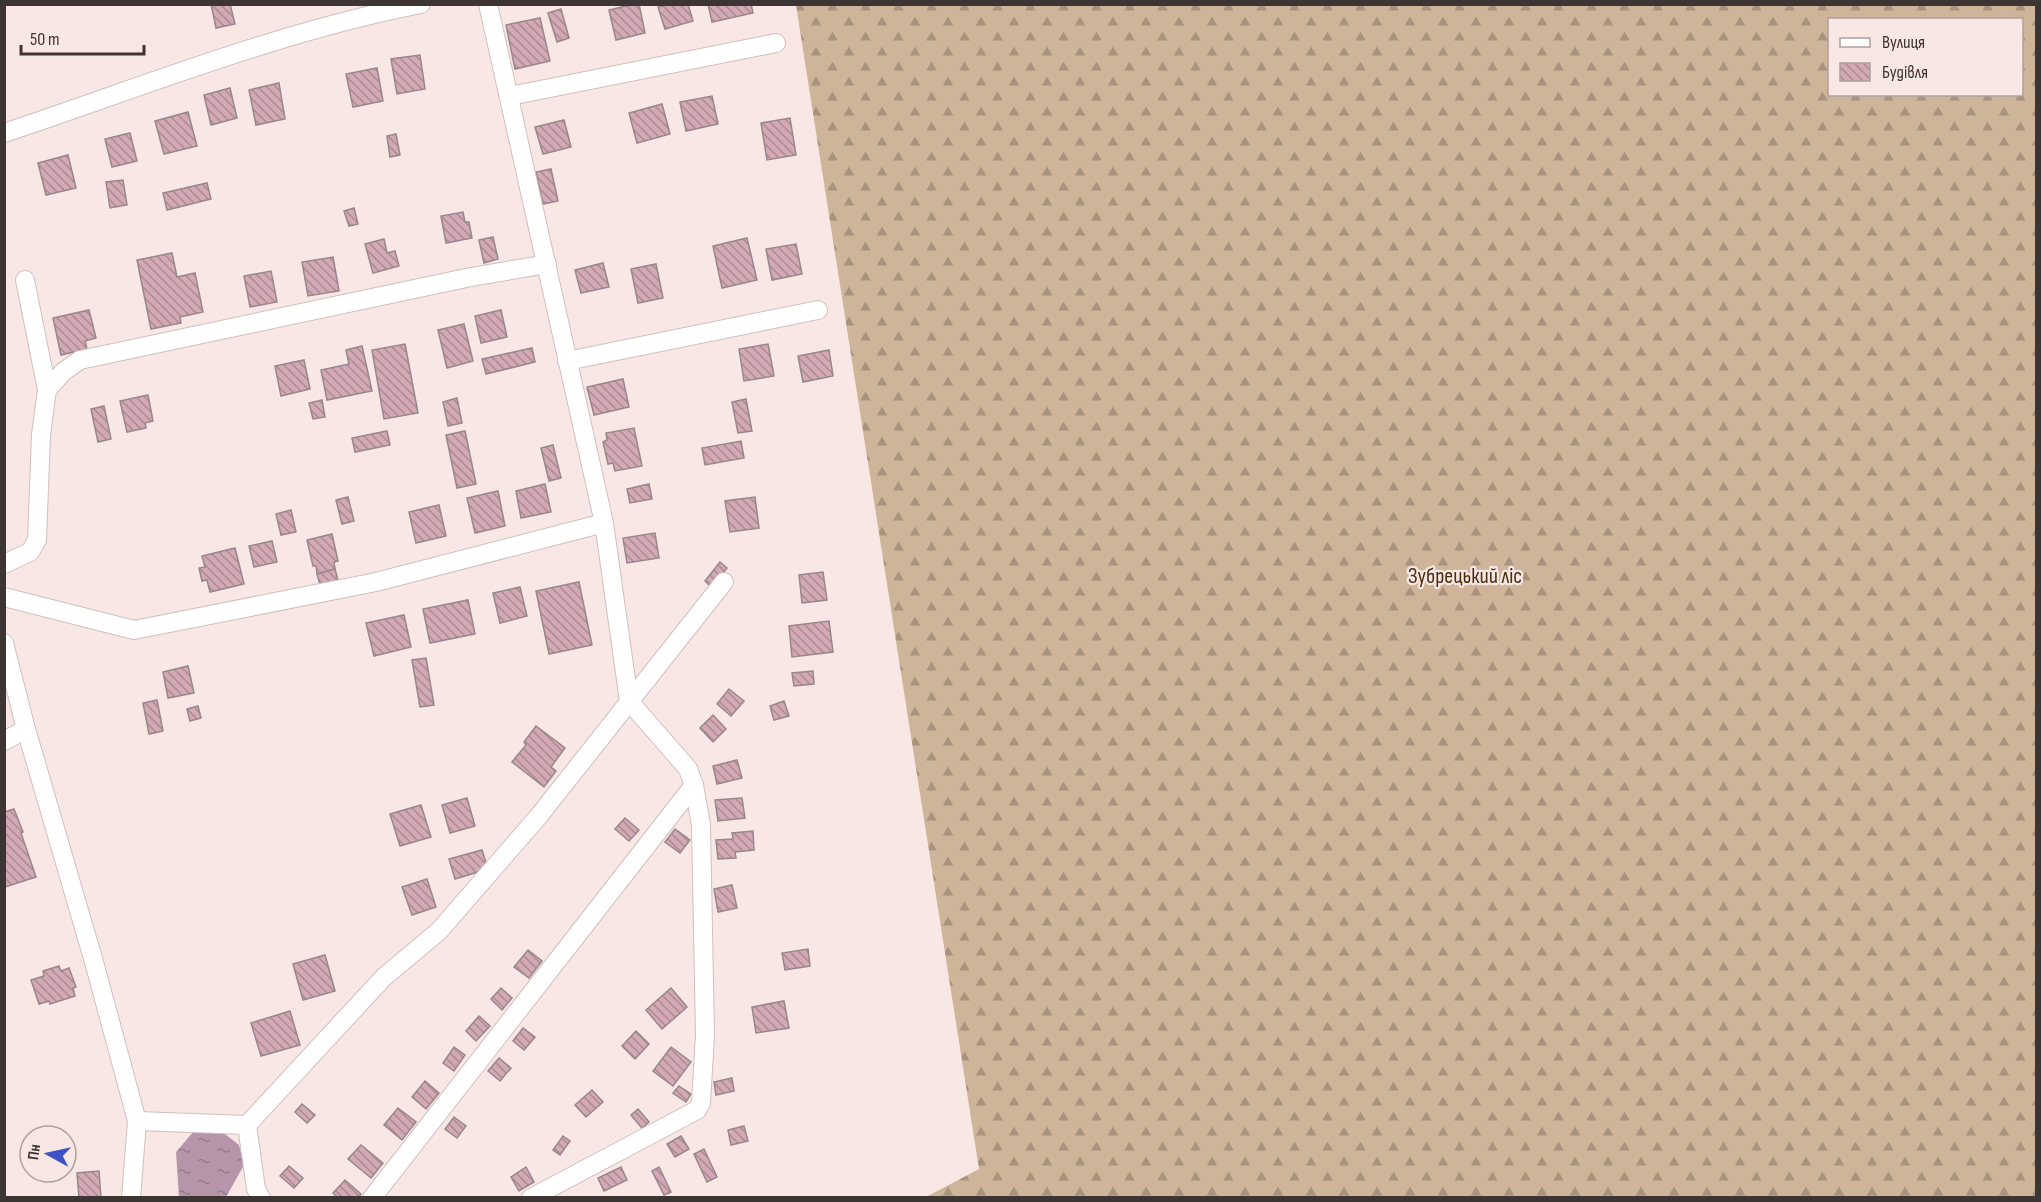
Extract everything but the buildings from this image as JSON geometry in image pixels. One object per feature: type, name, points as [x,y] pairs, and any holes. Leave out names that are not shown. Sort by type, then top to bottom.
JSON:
[{"type":"street","points":[[4,133],[259,45],[321,27],[421,4]]},
{"type":"street","points":[[488,4],[604,523],[628,701],[688,769],[694,785],[701,825],[705,1035],[701,1103],[697,1110],[531,1197]]},
{"type":"street","points":[[510,96],[776,43]]},
{"type":"street","points":[[47,390],[63,372],[80,360],[471,277],[547,264]]},
{"type":"street","points":[[4,564],[30,552],[37,540],[41,435],[47,390],[25,280]]},
{"type":"street","points":[[567,361],[818,310]]},
{"type":"street","points":[[4,597],[134,630],[376,582],[604,523]]},
{"type":"street","points":[[137,1121],[247,1125],[384,977],[439,931],[538,818],[724,582]]},
{"type":"street","points":[[4,643],[26,729],[94,962],[137,1121],[131,1197]]},
{"type":"street","points":[[4,741],[26,729]]},
{"type":"street","points":[[372,1197],[694,785]]},
{"type":"street","points":[[247,1125],[256,1189],[261,1197]]},
{"type":"green space","name":"Зубрецький ліс","points":[[796,5],[2036,5],[2036,1197],[926,1197],[979,1169]]},
{"type":"water","points":[[194,1131],[225,1134],[239,1145],[244,1165],[226,1197],[179,1197],[176,1152]]}]
